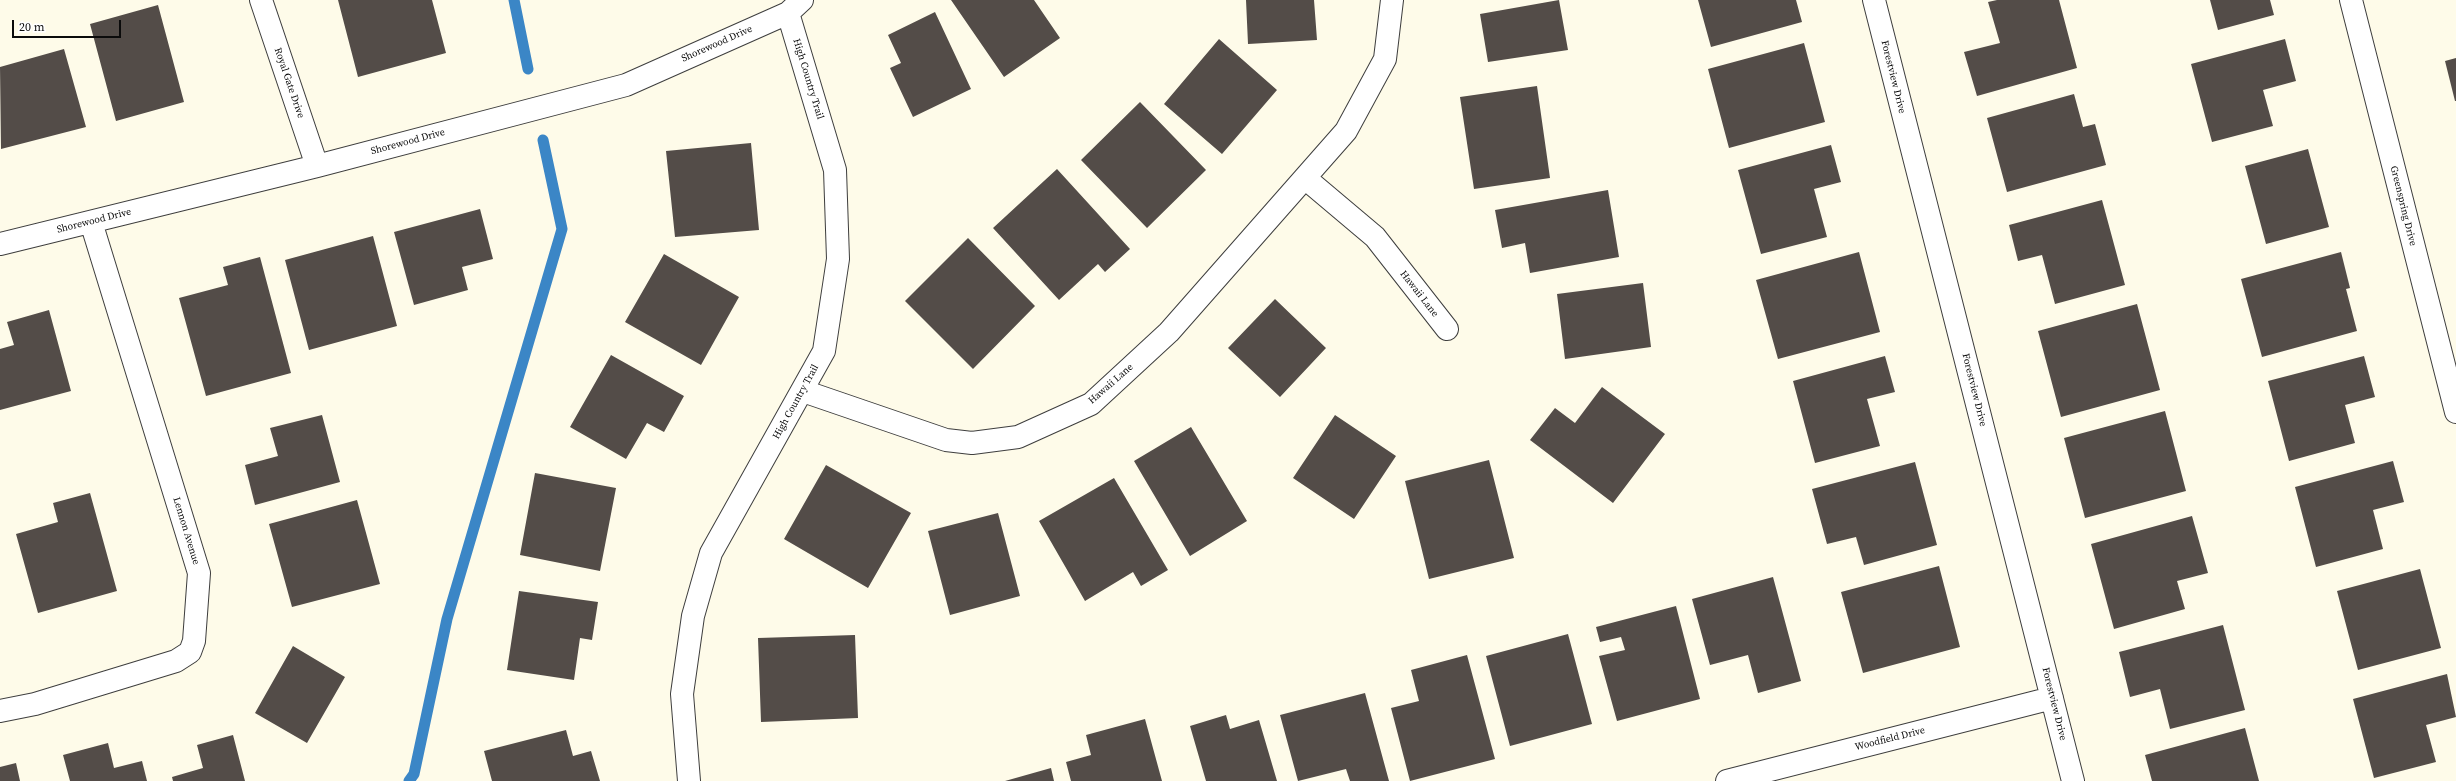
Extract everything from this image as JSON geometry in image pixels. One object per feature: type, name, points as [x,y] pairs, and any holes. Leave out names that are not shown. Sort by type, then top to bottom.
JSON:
[{"type":"street","name":"Royal Gate Drive","points":[[260,0],[317,166]]},
{"type":"street","name":"Hawaii Lane","points":[[803,391],[946,440],[972,443],[1018,436],[1091,404],[1169,332],[1346,131],[1385,59],[1392,0]]},
{"type":"street","name":"Forestview Drive","points":[[1874,0],[2073,781]]},
{"type":"street","name":"Greenspring Drive","points":[[2350,0],[2456,412]]},
{"type":"street","name":"Shorewood Drive","points":[[0,244],[317,166],[626,84],[795,6]]},
{"type":"street","name":"High Country Trail","points":[[689,781],[682,694],[693,616],[710,553],[803,391],[824,351],[838,259],[835,170],[795,6]]},
{"type":"street","name":"Hawaii Lane","points":[[1305,178],[1375,237],[1447,329]]},
{"type":"street","name":"Lennon Avenue","points":[[0,711],[35,704],[176,661],[190,652],[194,641],[198,573],[91,222]]},
{"type":"street","name":"Woodfield Drive","points":[[1727,781],[2052,698]]},
{"type":"building","points":[[338,0],[432,0],[446,53],[358,77]]},
{"type":"building","points":[[951,0],[1034,0],[1060,38],[1004,77]]},
{"type":"building","points":[[1246,0],[1314,0],[1317,40],[1248,44]]},
{"type":"building","points":[[1559,0],[1568,50],[1488,62],[1480,14]]},
{"type":"building","points":[[1698,0],[1796,0],[1802,22],[1711,47]]},
{"type":"building","points":[[1997,0],[2059,0],[2077,68],[1977,96],[1964,52],[2000,43],[1988,2]]},
{"type":"building","points":[[2210,0],[2270,0],[2274,15],[2218,30]]},
{"type":"building","points":[[158,5],[184,102],[116,121],[90,24]]},
{"type":"building","points":[[935,12],[971,89],[913,117],[890,68],[901,63],[888,35]]},
{"type":"building","points":[[1219,39],[1277,90],[1222,154],[1164,104]]},
{"type":"building","points":[[2285,39],[2296,81],[2263,90],[2273,126],[2212,142],[2191,64]]},
{"type":"building","points":[[1804,43],[1825,122],[1729,148],[1708,69]]},
{"type":"building","points":[[64,49],[86,127],[1,149],[0,67]]},
{"type":"building","points":[[2456,58],[2456,101],[2455,101],[2445,61]]},
{"type":"building","points":[[1537,86],[1550,178],[1474,189],[1460,97]]},
{"type":"building","points":[[2074,94],[2083,127],[2095,124],[2106,165],[2007,192],[1987,118]]},
{"type":"building","points":[[1140,102],[1206,170],[1147,228],[1081,160]]},
{"type":"building","points":[[751,143],[759,230],[675,237],[666,151]]},
{"type":"building","points":[[1831,145],[1841,182],[1814,189],[1827,237],[1761,254],[1738,170]]},
{"type":"building","points":[[2308,149],[2329,227],[2266,244],[2245,166]]},
{"type":"building","points":[[1057,169],[1130,249],[1105,272],[1098,264],[1059,300],[993,228]]},
{"type":"building","points":[[1608,190],[1619,257],[1530,273],[1525,243],[1502,248],[1495,210]]},
{"type":"building","points":[[2102,200],[2125,285],[2055,304],[2042,255],[2018,261],[2009,225]]},
{"type":"building","points":[[480,209],[493,259],[462,267],[468,290],[414,305],[394,232]]},
{"type":"building","points":[[373,236],[397,326],[309,350],[285,260]]},
{"type":"building","points":[[968,238],[1035,306],[973,369],[905,301]]},
{"type":"building","points":[[1859,252],[1880,332],[1778,359],[1756,280]]},
{"type":"building","points":[[2341,252],[2350,288],[2346,289],[2357,331],[2262,357],[2241,279]]},
{"type":"building","points":[[664,254],[739,297],[701,365],[625,322]]},
{"type":"building","points":[[260,257],[291,373],[206,396],[179,298],[228,285],[223,267]]},
{"type":"building","points":[[1643,283],[1651,347],[1565,359],[1557,294]]},
{"type":"building","points":[[1275,299],[1326,348],[1280,397],[1228,348]]},
{"type":"building","points":[[2137,304],[2160,390],[2061,417],[2038,331]]},
{"type":"building","points":[[49,310],[71,391],[0,410],[0,349],[14,345],[7,322]]},
{"type":"building","points":[[611,355],[684,396],[664,432],[647,423],[626,459],[570,427]]},
{"type":"building","points":[[1885,356],[1895,392],[1867,399],[1880,446],[1815,463],[1793,381]]},
{"type":"building","points":[[2364,356],[2375,397],[2345,405],[2355,443],[2289,461],[2268,381]]},
{"type":"building","points":[[1602,387],[1665,434],[1613,503],[1530,440],[1555,408],[1575,423]]},
{"type":"building","points":[[2165,411],[2186,491],[2085,518],[2064,438]]},
{"type":"building","points":[[322,415],[340,482],[255,505],[245,465],[278,456],[270,428]]},
{"type":"building","points":[[1335,415],[1396,456],[1354,519],[1293,478]]},
{"type":"building","points":[[1191,427],[1247,521],[1190,556],[1134,461]]},
{"type":"building","points":[[1489,460],[1514,558],[1429,579],[1405,481]]},
{"type":"building","points":[[2393,461],[2404,502],[2373,510],[2383,549],[2316,567],[2295,487]]},
{"type":"building","points":[[1915,462],[1937,545],[1864,565],[1856,537],[1827,544],[1812,489]]},
{"type":"building","points":[[826,465],[911,513],[868,588],[784,539]]},
{"type":"building","points":[[535,473],[616,488],[600,571],[520,555]]},
{"type":"building","points":[[1114,478],[1168,570],[1141,586],[1133,572],[1085,601],[1039,521]]},
{"type":"building","points":[[90,493],[117,591],[38,613],[16,534],[58,522],[53,503]]},
{"type":"building","points":[[357,500],[380,584],[292,607],[269,524]]},
{"type":"building","points":[[998,513],[1020,596],[950,615],[928,531]]},
{"type":"building","points":[[2192,516],[2208,573],[2177,581],[2185,609],[2114,629],[2091,544]]},
{"type":"building","points":[[1939,566],[1960,647],[1863,673],[1841,592]]},
{"type":"building","points":[[2420,569],[2441,648],[2358,670],[2337,591]]},
{"type":"building","points":[[1773,577],[1801,681],[1758,693],[1748,655],[1710,665],[1692,599]]},
{"type":"building","points":[[519,591],[598,602],[592,640],[580,638],[574,680],[507,670]]},
{"type":"building","points":[[1676,606],[1700,699],[1617,721],[1599,656],[1625,650],[1621,637],[1600,642],[1596,627]]},
{"type":"building","points":[[2223,625],[2245,710],[2170,729],[2160,689],[2130,697],[2119,652]]},
{"type":"building","points":[[1568,634],[1592,724],[1510,746],[1486,656]]},
{"type":"building","points":[[855,635],[858,718],[761,722],[758,638]]},
{"type":"building","points":[[293,646],[345,677],[307,743],[255,713]]},
{"type":"building","points":[[1467,655],[1495,759],[1410,781],[1391,708],[1419,701],[1411,670]]},
{"type":"building","points":[[2447,674],[2456,717],[2426,725],[2436,762],[2374,778],[2353,699]]},
{"type":"building","points":[[1365,693],[1389,781],[1350,781],[1346,769],[1298,781],[1280,715]]},
{"type":"building","points":[[1226,715],[1230,729],[1259,720],[1277,781],[1206,781],[1190,726]]},
{"type":"building","points":[[1145,719],[1162,781],[1071,781],[1066,762],[1091,755],[1086,735]]},
{"type":"building","points":[[2245,728],[2259,781],[2152,781],[2145,755]]},
{"type":"building","points":[[566,730],[573,756],[591,751],[600,781],[492,781],[484,751]]},
{"type":"building","points":[[233,735],[245,781],[173,781],[172,777],[203,768],[197,745]]},
{"type":"building","points":[[108,743],[114,768],[142,761],[147,781],[70,781],[63,755]]},
{"type":"building","points":[[16,763],[20,781],[0,781],[0,767]]},
{"type":"building","points":[[1051,768],[1054,781],[1005,781]]},
{"type":"waterway","points":[[514,0],[528,69]]},
{"type":"waterway","points":[[409,781],[414,774],[447,619],[562,229],[543,140]]}]
